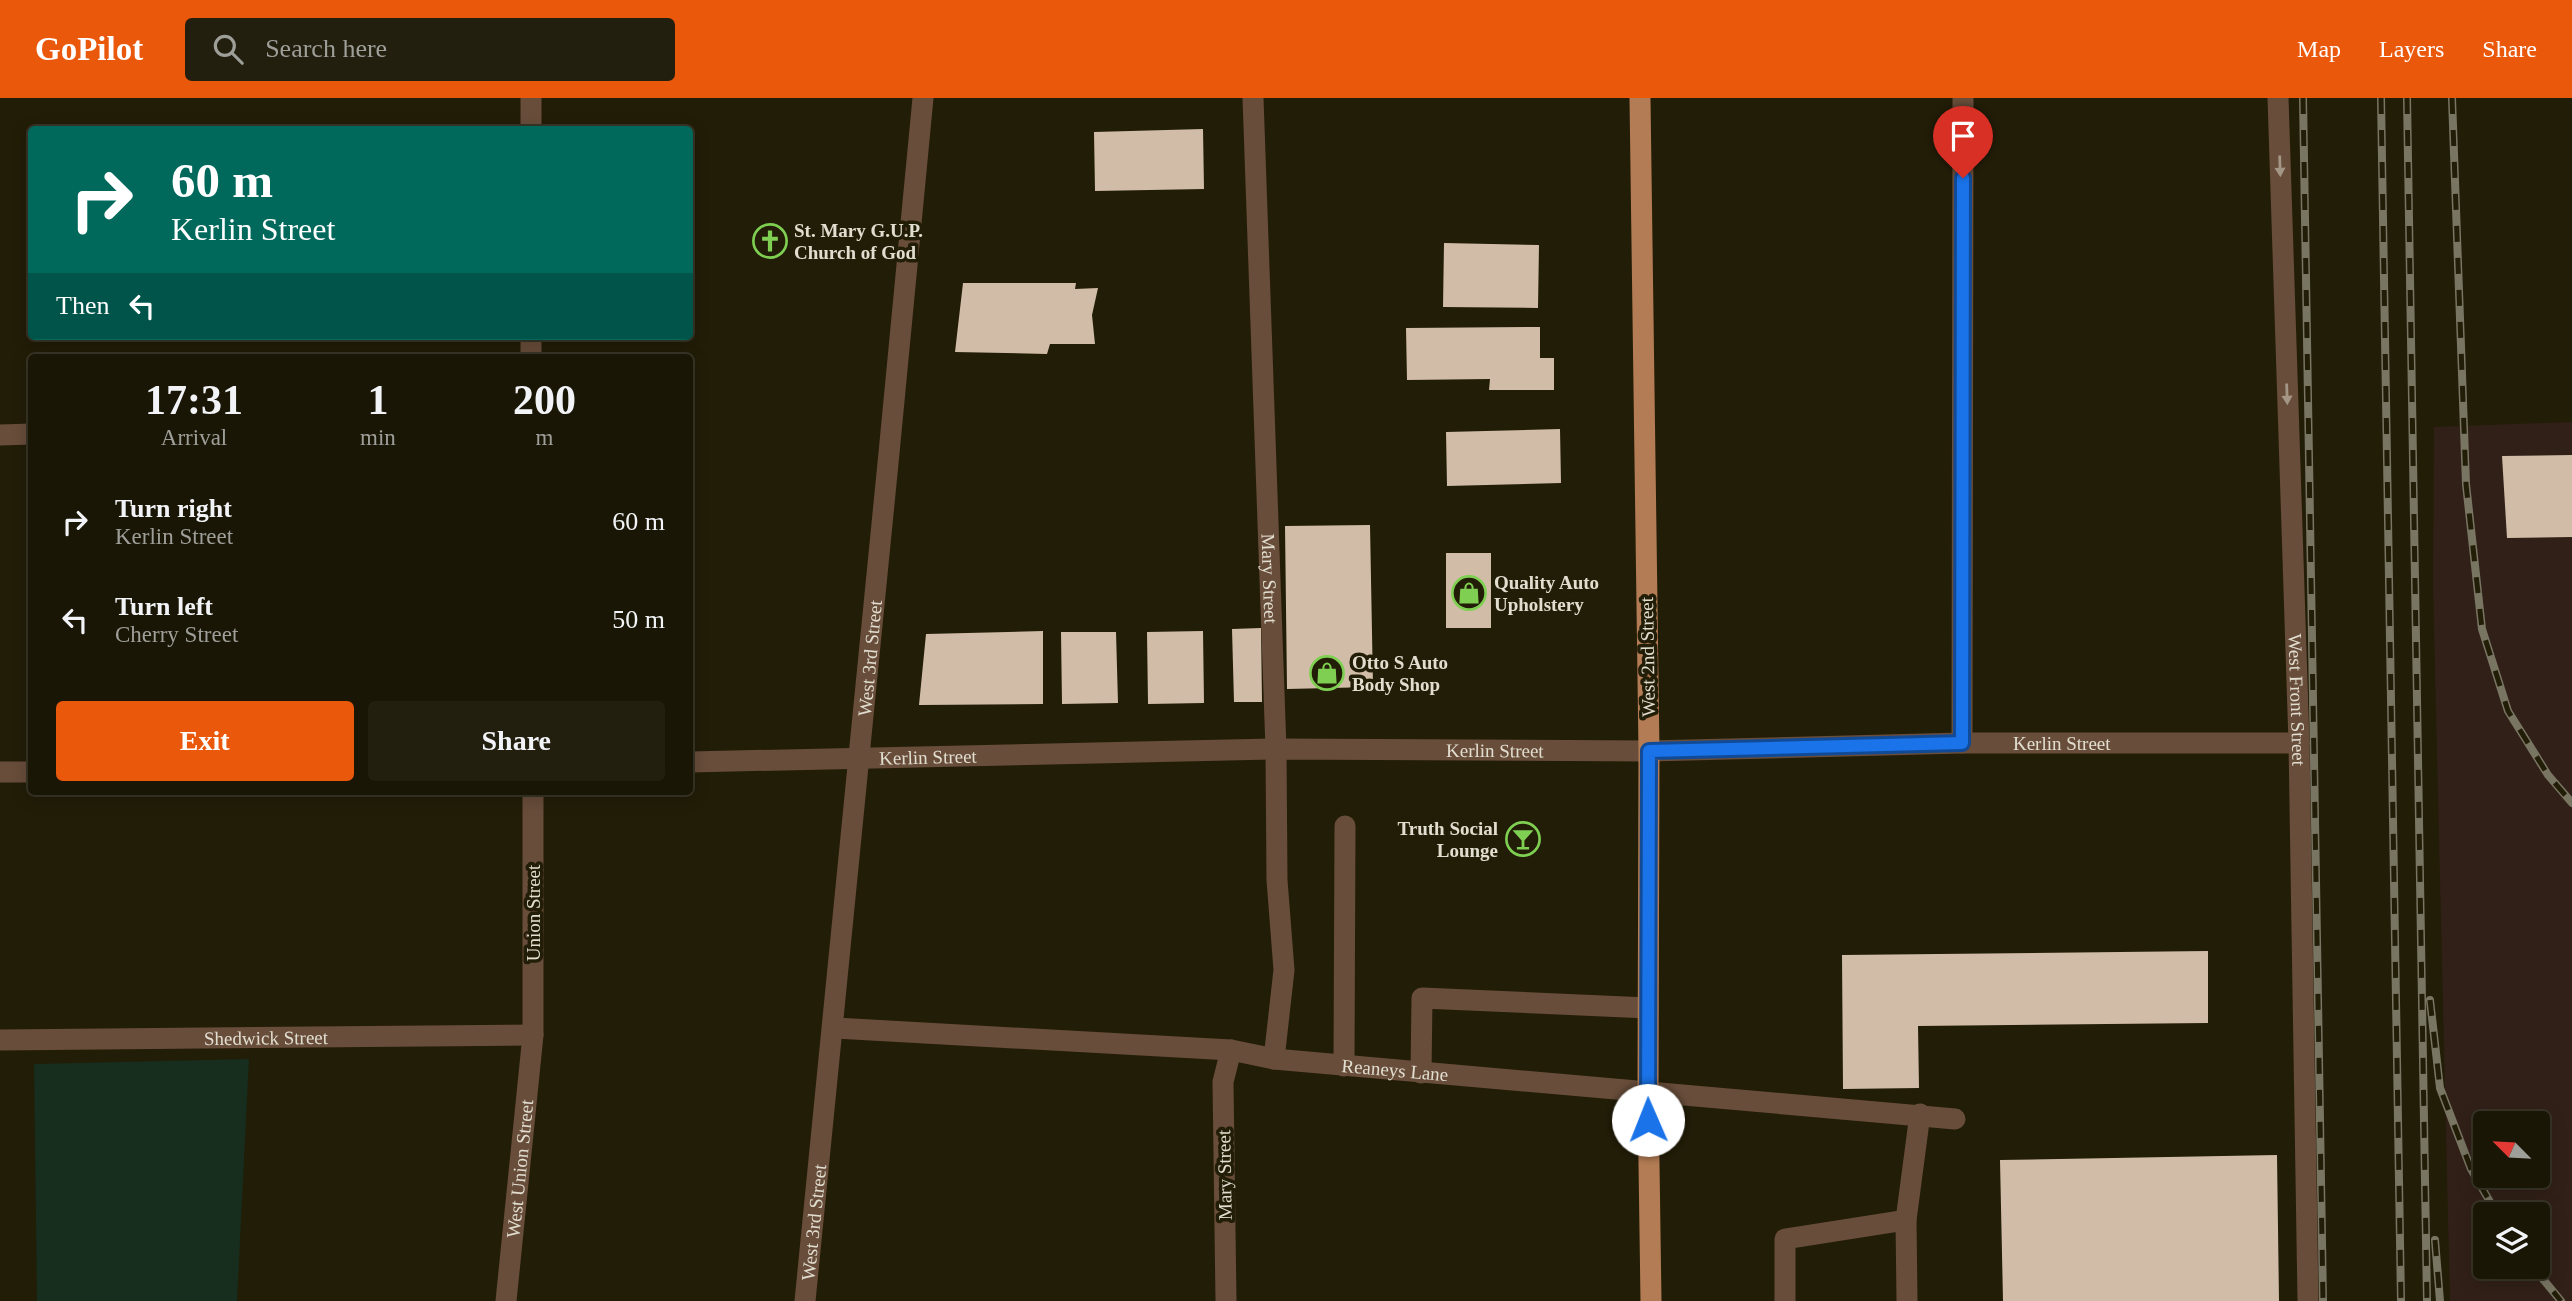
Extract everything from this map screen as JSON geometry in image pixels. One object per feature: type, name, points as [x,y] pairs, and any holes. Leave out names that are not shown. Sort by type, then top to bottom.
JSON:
[{"type":"main road","name":"West 2nd Street","points":[[1640,98],[1649,751],[1647,1094],[1651,1301]]},
{"type":"street","points":[[530,98],[531,126]]},
{"type":"street","name":"West 3rd Street","points":[[805,1301],[835,1028],[858,759],[923,98]]},
{"type":"street","name":"Mary Street","points":[[1253,98],[1283,970],[1275,1059]]},
{"type":"street","points":[[1962,743],[1964,98]]},
{"type":"street","name":"West Front Street","points":[[2278,98],[2299,743],[2308,1301]]},
{"type":"street","points":[[0,435],[28,434]]},
{"type":"street","name":"Kerlin Street","points":[[693,762],[1276,749],[1649,751],[1962,743],[2299,743]]},
{"type":"street","points":[[0,772],[28,772]]},
{"type":"street","name":"Union Street","points":[[533,795],[533,1035]]},
{"type":"street","points":[[1344,1066],[1345,826]]},
{"type":"street","points":[[1422,1073],[1422,998],[1648,1008]]},
{"type":"street","name":"Reaneys Lane","points":[[835,1028],[1230,1050],[1275,1059],[1344,1066],[1955,1119]]},
{"type":"street","name":"Shedwick Street","points":[[0,1040],[533,1035]]},
{"type":"street","name":"West Union Street","points":[[506,1301],[533,1035]]},
{"type":"street","name":"Mary Street","points":[[1226,1301],[1223,1082],[1230,1050]]},
{"type":"street","points":[[1907,1301],[1906,1220],[1920,1114]]},
{"type":"street","points":[[1785,1301],[1785,1239],[1906,1220]]},
{"type":"shaded area","points":[[2572,422],[2572,1301],[2450,1301],[2433,585],[2434,427]]},
{"type":"green space","points":[[249,1059],[237,1301],[37,1301],[34,1064]]},
{"type":"building","points":[[1203,129],[1204,189],[1095,191],[1094,132]]},
{"type":"building","points":[[1444,243],[1539,245],[1538,308],[1443,307]]},
{"type":"building","points":[[963,283],[1076,283],[1075,289],[1098,288],[1092,315],[1095,344],[1050,344],[1047,354],[955,352]]},
{"type":"building","points":[[1540,327],[1540,358],[1554,358],[1554,390],[1489,390],[1490,379],[1407,380],[1406,328]]},
{"type":"building","points":[[1560,429],[1561,483],[1447,486],[1446,432]]},
{"type":"building","points":[[2572,455],[2572,537],[2507,538],[2502,456]]},
{"type":"building","points":[[1370,525],[1373,687],[1287,689],[1285,526]]},
{"type":"building","points":[[1446,553],[1491,553],[1491,628],[1446,628]]},
{"type":"building","points":[[1261,628],[1262,702],[1234,702],[1232,629]]},
{"type":"building","points":[[1043,631],[1043,704],[919,705],[926,634]]},
{"type":"building","points":[[1203,631],[1204,703],[1148,704],[1147,632]]},
{"type":"building","points":[[1061,632],[1116,632],[1118,703],[1062,704]]},
{"type":"building","points":[[2208,951],[2208,1023],[1918,1026],[1919,1088],[1843,1089],[1842,955]]},
{"type":"building","points":[[2277,1155],[2279,1301],[2003,1301],[2000,1160]]},
{"type":"railway","points":[[2303,98],[2323,1301]]},
{"type":"railway","points":[[2381,98],[2401,1301]]},
{"type":"railway","points":[[2407,98],[2427,1301]]},
{"type":"railway","points":[[2452,98],[2466,484],[2482,629],[2508,711],[2548,775],[2572,803]]},
{"type":"railway","points":[[2430,1000],[2440,1088],[2471,1169],[2490,1202]]},
{"type":"railway","points":[[2435,1240],[2440,1301]]},
{"type":"railway","points":[[2543,1279],[2561,1301]]},
{"type":"place","name":"St. Mary G.U.P. Church of God","points":[[770,241]]},
{"type":"place","name":"Quality Auto Upholstery","points":[[1469,593]]},
{"type":"place","name":"Otto S Auto Body Shop","points":[[1327,673]]},
{"type":"place","name":"Truth Social Lounge","points":[[1523,839]]},
{"type":"route","points":[[1648,1120],[1649,751],[1962,743],[1963,178]]}]
